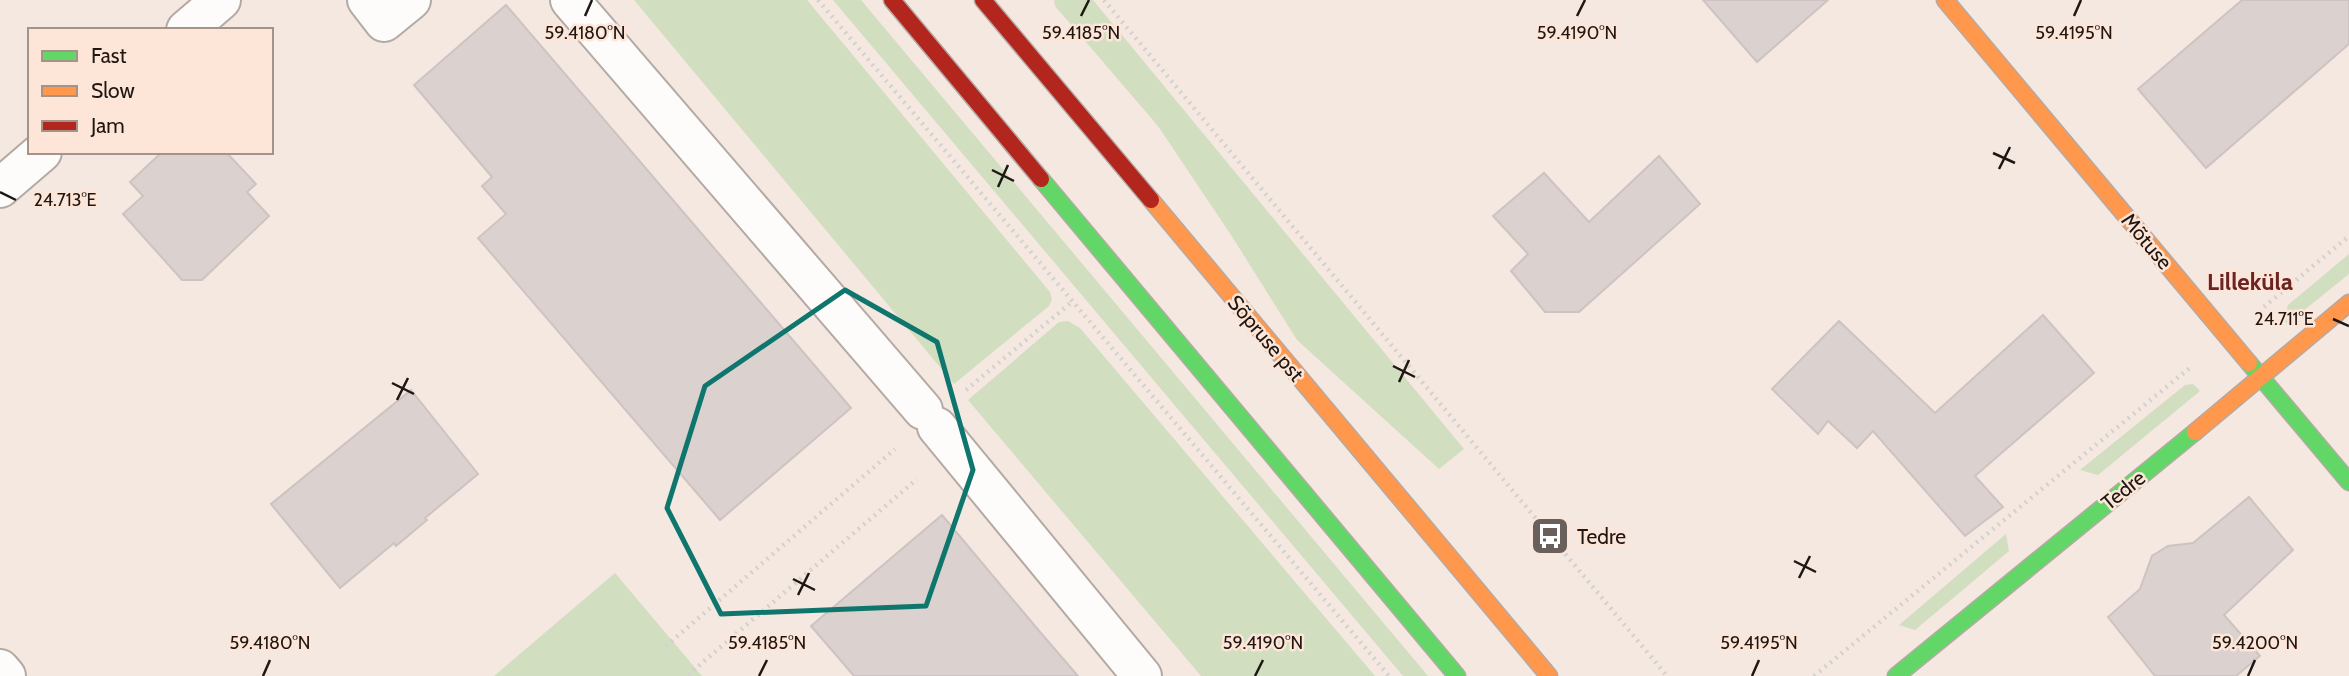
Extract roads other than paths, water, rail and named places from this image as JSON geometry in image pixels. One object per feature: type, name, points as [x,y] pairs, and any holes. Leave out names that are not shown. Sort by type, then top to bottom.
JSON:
[{"type":"main road","points":[[892,0],[1457,676]]},
{"type":"main road","name":"Sõpruse pst","points":[[983,0],[1549,676]]},
{"type":"main road","name":"Mõtuse","points":[[1945,0],[2349,482]]},
{"type":"main road","name":"Tedre","points":[[1896,676],[2349,303]]},
{"type":"street","points":[[188,28],[221,0]]},
{"type":"street","points":[[367,0],[384,22],[411,0]]},
{"type":"street","points":[[570,0],[930,418],[1142,676]]},
{"type":"street","points":[[0,188],[40,154]]},
{"type":"street","points":[[0,669],[6,676]]},
{"type":"place","name":"Tedre","points":[[1550,536]]},
{"type":"district","name":"Lilleküla","points":[[2250,281]]}]
